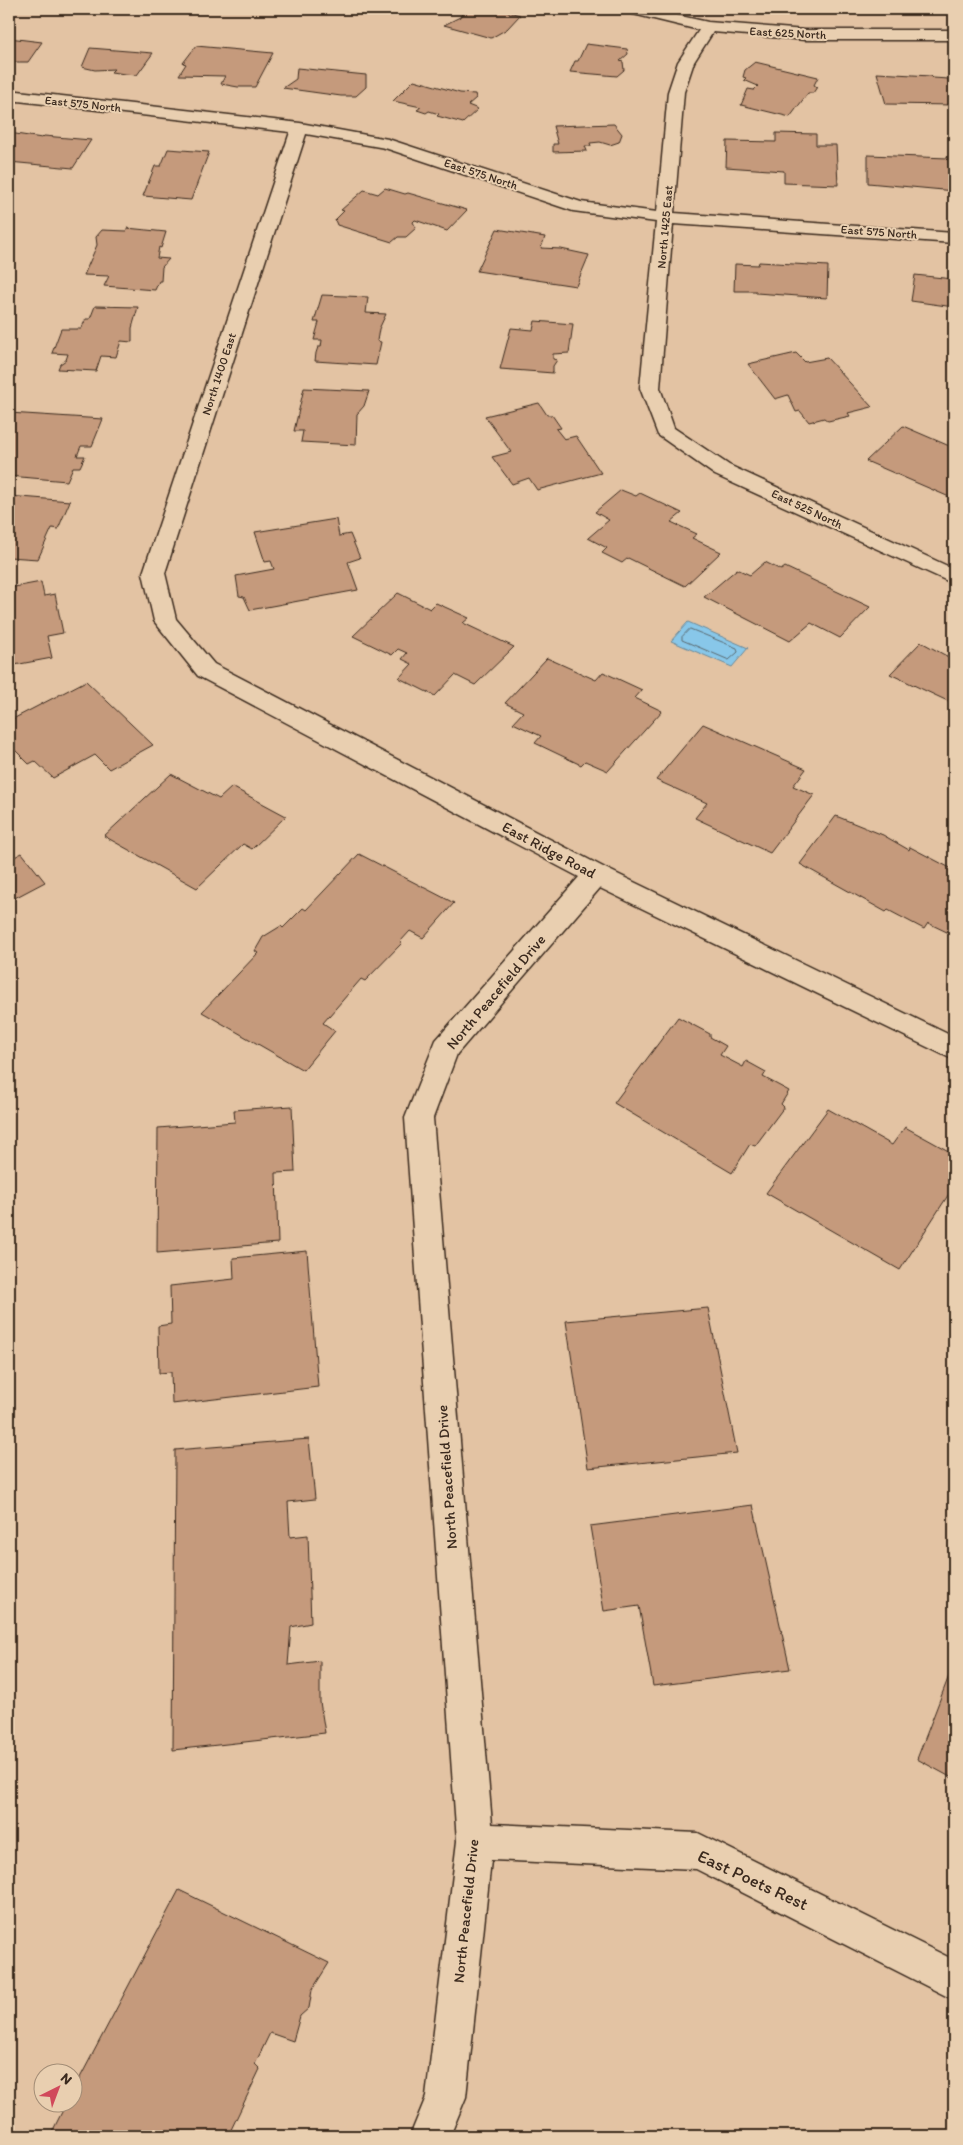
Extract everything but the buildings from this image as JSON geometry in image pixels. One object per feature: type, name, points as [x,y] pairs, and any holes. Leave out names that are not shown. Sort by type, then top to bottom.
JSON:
[{"type":"street","name":"East 625 North","points":[[630,9],[708,27],[806,35],[951,36]]},
{"type":"street","name":"North 1425 East","points":[[666,431],[650,388],[676,92],[686,62],[708,27]]},
{"type":"street","name":"East 575 North","points":[[9,95],[300,128],[388,144],[579,207],[665,218],[954,238]]},
{"type":"street","name":"North 1400 East","points":[[164,621],[154,573],[300,128]]},
{"type":"street","name":"East 525 North","points":[[666,431],[722,470],[954,577]]},
{"type":"street","name":"East Ridge Road","points":[[164,621],[206,670],[596,875],[954,1049]]},
{"type":"street","name":"North Peacefield Drive","points":[[430,2136],[446,2097],[475,1841],[419,1118],[446,1048],[596,875]]},
{"type":"street","name":"East Poets Rest","points":[[475,1841],[698,1851],[922,1962],[954,1981]]},
{"type":"water","points":[[688,622],[748,648],[732,667],[671,641]]}]
